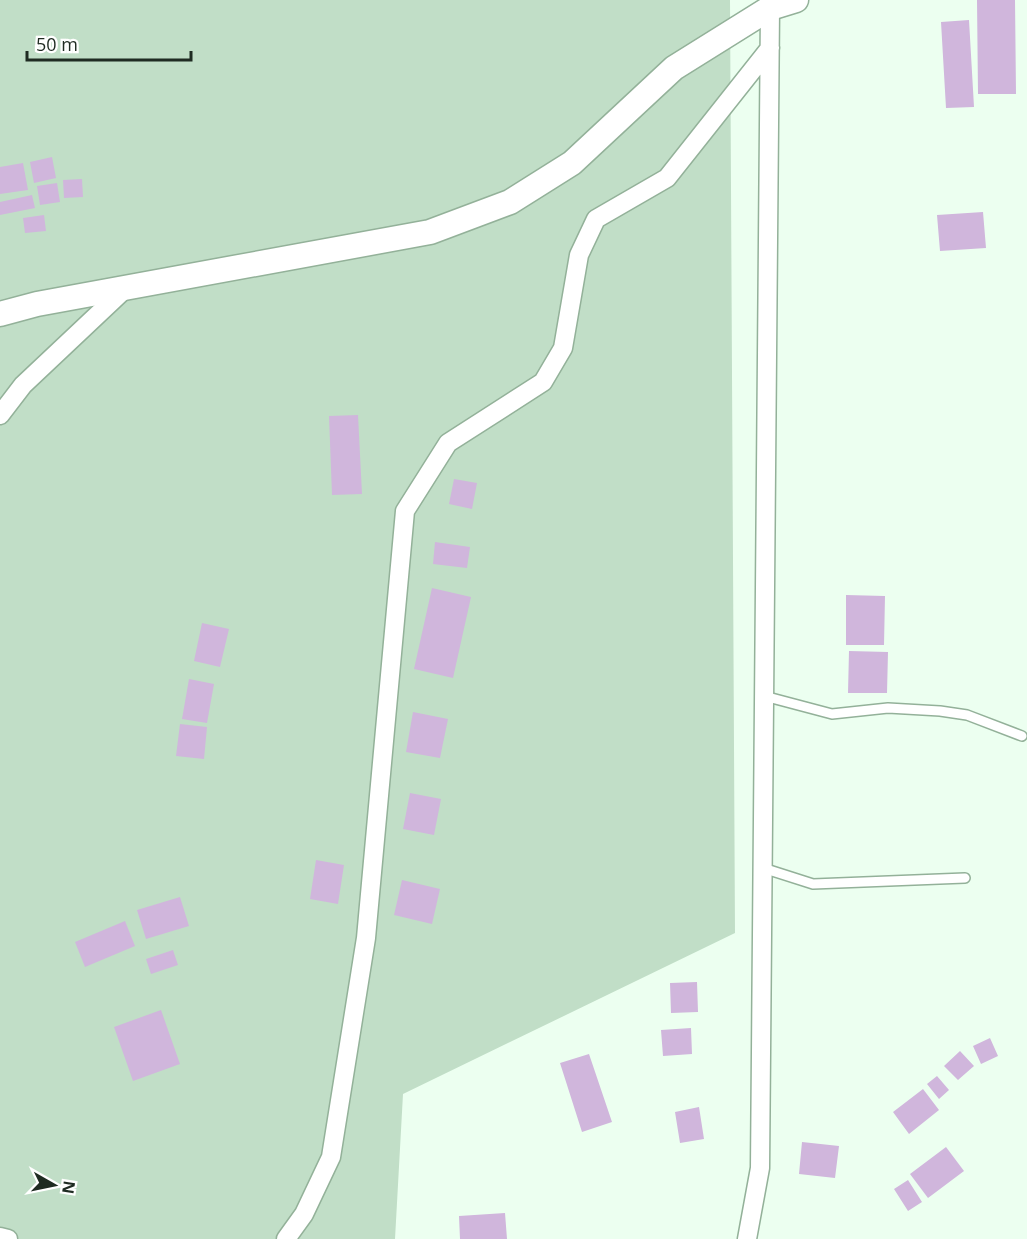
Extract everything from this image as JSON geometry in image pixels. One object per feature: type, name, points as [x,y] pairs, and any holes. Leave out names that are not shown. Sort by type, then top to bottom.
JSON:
[{"type":"main road","points":[[0,314],[38,304],[127,287],[430,232],[510,202],[572,163],[674,68],[770,8],[796,0]]},
{"type":"street","points":[[747,1239],[760,1168],[770,8]]},
{"type":"street","points":[[286,1239],[304,1214],[331,1157],[366,938],[405,511],[448,443],[543,382],[562,348],[579,255],[596,219],[667,178],[770,48]]},
{"type":"street","points":[[0,415],[23,385],[127,287]]},
{"type":"street","points":[[0,1237],[8,1239]]},
{"type":"lane","points":[[764,696],[832,714],[888,708],[958,714],[1022,736]]},
{"type":"lane","points":[[763,868],[813,884],[965,878]]},
{"type":"green space","points":[[0,0],[730,0],[735,933],[403,1094],[395,1239],[0,1239]]},
{"type":"building","points":[[977,0],[1015,0],[1016,94],[978,94]]},
{"type":"building","points":[[969,20],[974,107],[946,108],[941,22]]},
{"type":"building","points":[[52,157],[56,178],[34,183],[30,162]]},
{"type":"building","points":[[23,163],[28,190],[0,194],[0,167]]},
{"type":"building","points":[[82,179],[83,197],[64,198],[63,180]]},
{"type":"building","points":[[57,183],[60,202],[40,205],[37,186]]},
{"type":"building","points":[[32,195],[35,208],[0,215],[0,202]]},
{"type":"building","points":[[983,212],[986,248],[940,251],[937,215]]},
{"type":"building","points":[[44,215],[46,231],[25,233],[23,218]]},
{"type":"building","points":[[358,415],[362,494],[332,495],[329,416]]},
{"type":"building","points":[[454,479],[477,483],[472,509],[449,504]]},
{"type":"building","points":[[435,542],[470,547],[467,568],[433,564]]},
{"type":"building","points":[[432,588],[471,597],[453,678],[414,669]]},
{"type":"building","points":[[846,595],[885,596],[884,645],[846,645]]},
{"type":"building","points":[[202,623],[229,629],[220,667],[194,661]]},
{"type":"building","points":[[849,651],[888,652],[887,693],[848,693]]},
{"type":"building","points":[[189,679],[214,684],[207,723],[182,719]]},
{"type":"building","points":[[413,712],[448,719],[440,758],[406,752]]},
{"type":"building","points":[[180,724],[207,727],[204,759],[176,756]]},
{"type":"building","points":[[410,793],[441,799],[434,835],[403,829]]},
{"type":"building","points":[[316,860],[344,865],[338,904],[310,899]]},
{"type":"building","points":[[402,880],[440,889],[432,924],[394,915]]},
{"type":"building","points":[[180,897],[189,926],[146,939],[137,910]]},
{"type":"building","points":[[125,921],[135,946],[85,967],[75,942]]},
{"type":"building","points":[[173,950],[178,965],[151,974],[146,959]]},
{"type":"building","points":[[697,982],[698,1012],[671,1013],[670,983]]},
{"type":"building","points":[[161,1010],[180,1064],[133,1081],[114,1027]]},
{"type":"building","points":[[691,1028],[692,1054],[663,1056],[661,1030]]},
{"type":"building","points":[[990,1038],[998,1056],[981,1064],[973,1046]]},
{"type":"building","points":[[960,1051],[974,1066],[958,1080],[944,1066]]},
{"type":"building","points":[[589,1054],[612,1122],[582,1132],[560,1063]]},
{"type":"building","points":[[937,1076],[949,1090],[939,1099],[927,1084]]},
{"type":"building","points":[[923,1089],[939,1110],[909,1134],[893,1112]]},
{"type":"building","points":[[699,1107],[704,1139],[680,1143],[675,1112]]},
{"type":"building","points":[[802,1142],[839,1146],[835,1178],[799,1174]]},
{"type":"building","points":[[946,1147],[964,1171],[928,1198],[910,1174]]},
{"type":"building","points":[[908,1180],[922,1202],[908,1211],[894,1189]]},
{"type":"building","points":[[505,1213],[507,1239],[460,1239],[459,1216]]}]
